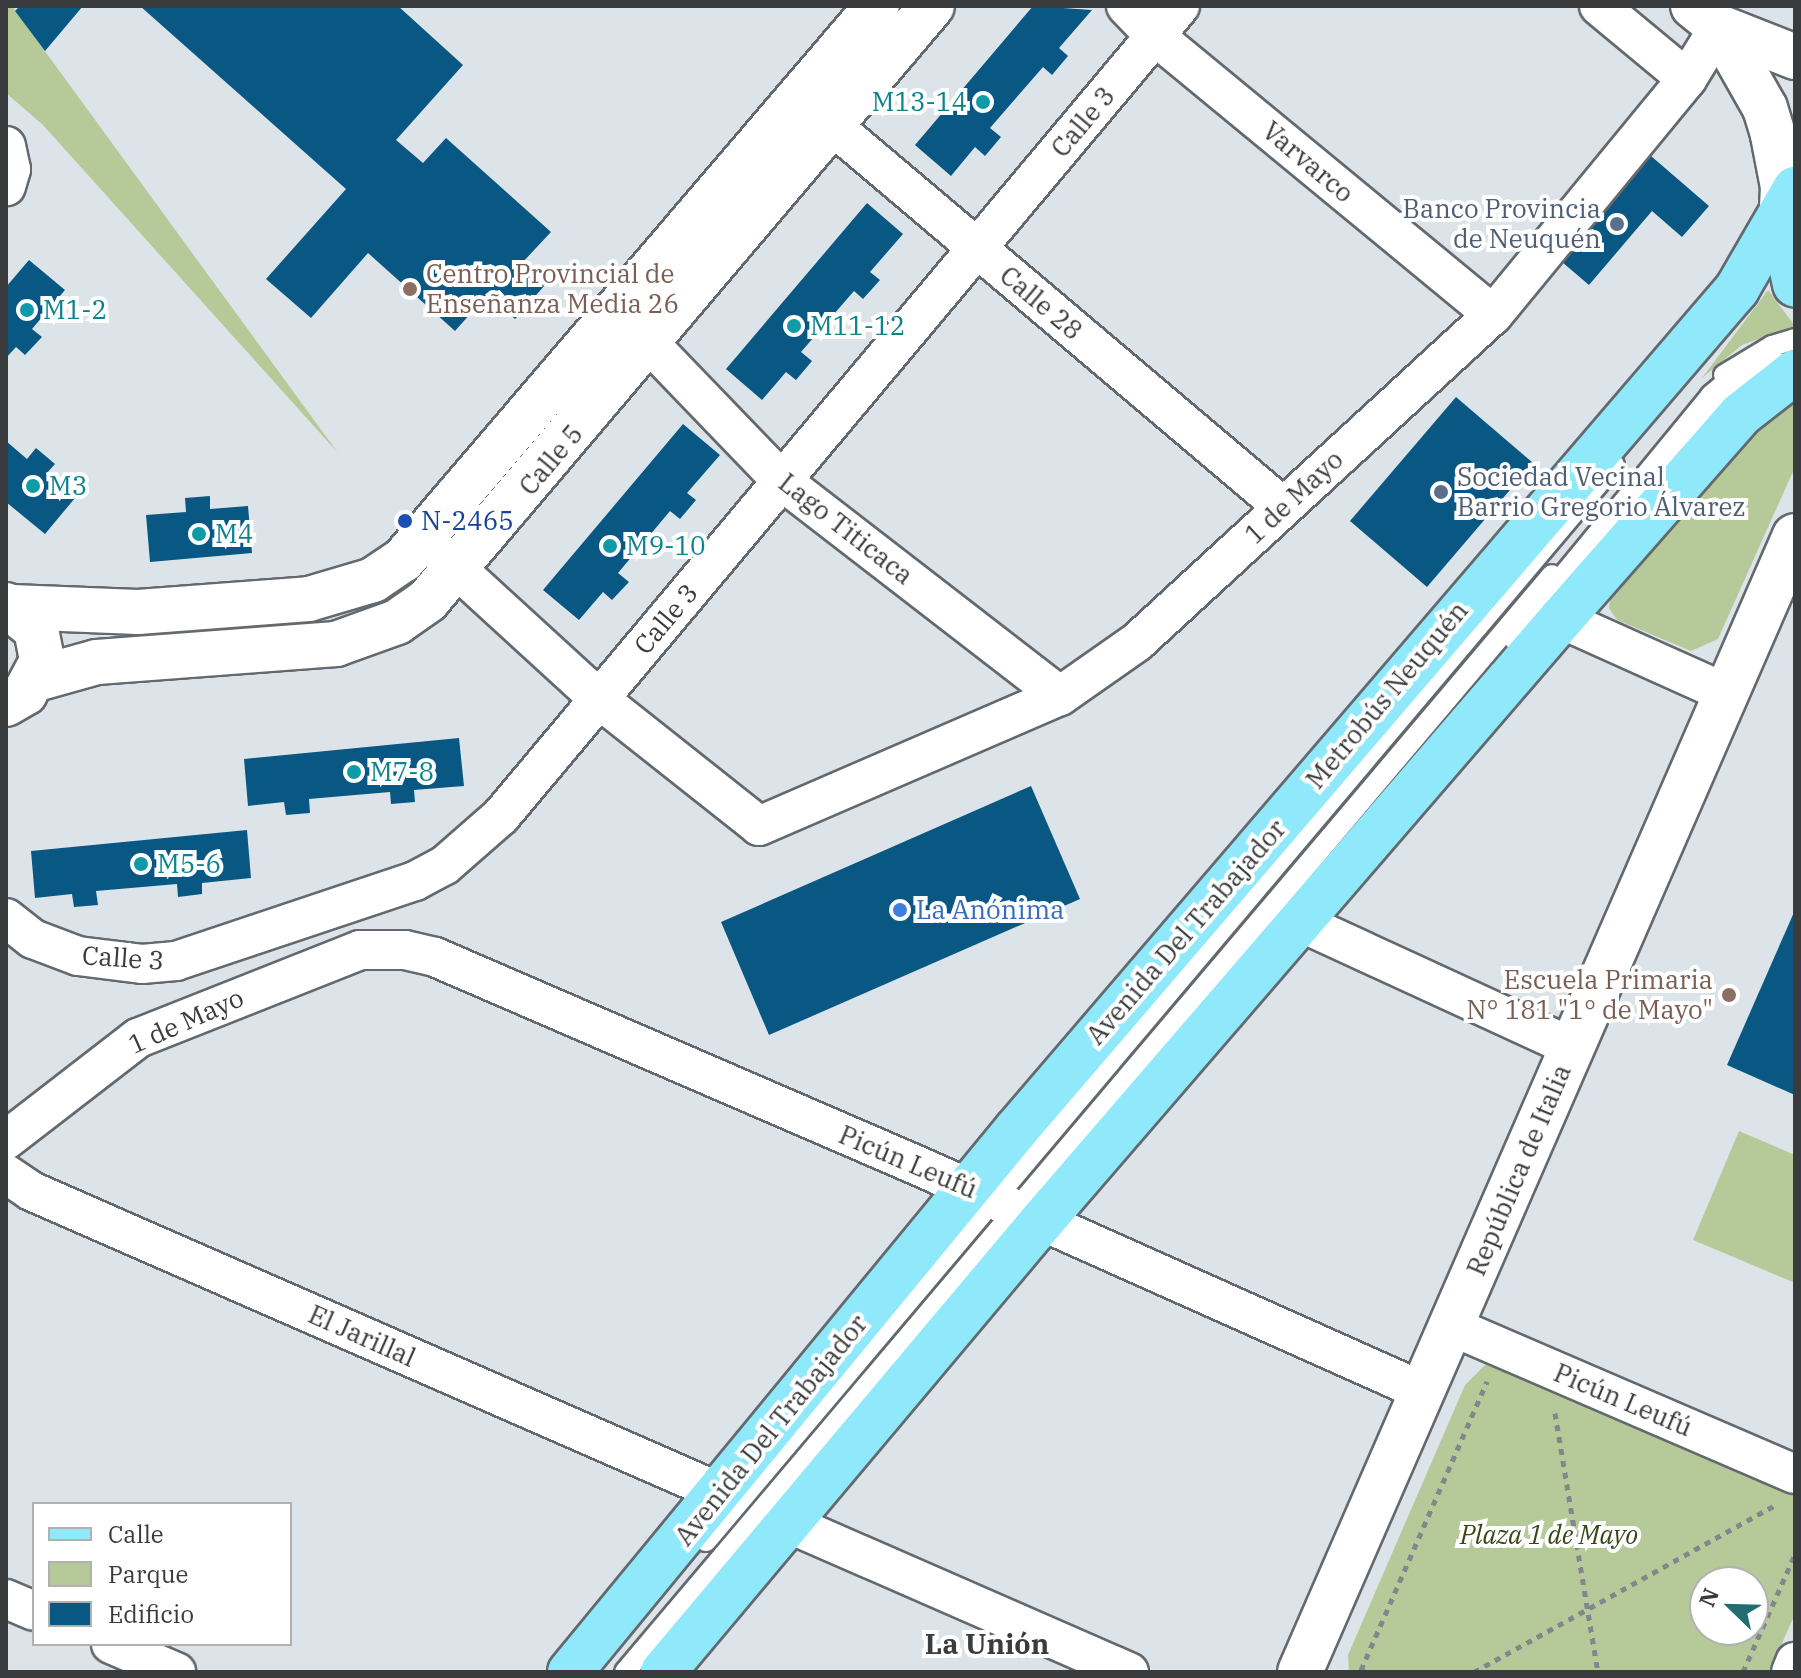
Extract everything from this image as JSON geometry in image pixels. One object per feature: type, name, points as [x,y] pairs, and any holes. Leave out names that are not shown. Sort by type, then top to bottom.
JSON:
[{"type":"main road","points":[[1788,204],[1795,284]]},
{"type":"main road","name":"Avenida Del Trabajador","points":[[663,1672],[790,1524],[1006,1204],[1737,289],[1788,204]]},
{"type":"main road","name":"Avenida Del Trabajador","points":[[570,1672],[721,1493],[1006,1204],[1300,922],[1740,415],[1795,372]]},
{"type":"street","name":"Calle 5","points":[[18,700],[97,662],[336,644],[397,622],[459,570],[649,343],[816,112],[877,6]]},
{"type":"street","name":"Calle 5","points":[[9,606],[138,612],[309,599],[373,580],[424,539],[816,112],[932,6]]},
{"type":"street","name":"Varvarco","points":[[1126,6],[1155,36],[1493,315]]},
{"type":"street","name":"Calle 3","points":[[6,918],[33,939],[78,956],[142,964],[176,961],[415,881],[445,865],[501,816],[1180,6]]},
{"type":"street","points":[[1599,6],[1687,79]]},
{"type":"street","points":[[1706,17],[1795,57]]},
{"type":"street","points":[[1706,17],[1765,108],[1788,204]]},
{"type":"street","name":"1 de Mayo","points":[[599,699],[759,826],[1060,696],[1137,642],[1493,315],[1687,79],[1706,17]]},
{"type":"street","name":"Calle 28","points":[[816,112],[1283,507]]},
{"type":"street","name":"Lago Titicaca","points":[[649,343],[782,481],[1060,696]]},
{"type":"street","points":[[1773,365],[1723,408],[1584,573],[1518,637],[1714,398],[1738,378],[1773,365]]},
{"type":"street","name":"República de Italia","points":[[1300,1672],[1726,693],[1786,582],[1795,536]]},
{"type":"street","points":[[424,539],[599,699]]},
{"type":"street","points":[[9,606],[38,637],[42,661],[18,700]]},
{"type":"street","points":[[1561,619],[1726,693]]},
{"type":"street","points":[[1310,812],[1046,1127],[1038,1129],[1039,1119],[1190,939],[1310,812]]},
{"type":"street","points":[[1300,922],[1572,1047]]},
{"type":"street","name":"1 de Mayo","points":[[6,1140],[138,1038],[348,954],[389,948]]},
{"type":"street","name":"Picún Leufú","points":[[389,948],[435,957],[1006,1204],[1422,1391]]},
{"type":"street","name":"El Jarillal","points":[[6,1174],[31,1191],[721,1493]]},
{"type":"street","name":"Picún Leufú","points":[[1451,1326],[1786,1495]]},
{"type":"street","points":[[790,1524],[1129,1672]]},
{"type":"street","points":[[6,1599],[32,1610]]},
{"type":"street","points":[[116,1646],[176,1672]]},
{"type":"street","points":[[1791,1672],[1795,1662]]},
{"type":"lane","name":"Metrobús Neuquén","points":[[594,1672],[1006,1204],[1694,406],[1731,369],[1795,339]]},
{"type":"lane","name":"Metrobús Neuquén","points":[[625,1672],[1006,1204]]},
{"type":"path","points":[[1366,1672],[1361,1670],[1488,1379],[1501,1385]]},
{"type":"path","points":[[1568,1413],[1554,1407],[1598,1672]]},
{"type":"path","points":[[1763,1498],[1786,1495]]},
{"type":"path","points":[[1474,1672],[1786,1495]]},
{"type":"path","points":[[1743,1672],[1795,1554]]},
{"type":"green space","points":[[6,6],[12,6],[338,453],[43,125],[6,93]]},
{"type":"green space","points":[[1768,290],[1795,326],[1742,345],[1702,378]]},
{"type":"green space","points":[[1795,390],[1795,467],[1718,639],[1691,651],[1617,620],[1609,608],[1611,594],[1760,412]]},
{"type":"green space","points":[[1739,1131],[1795,1155],[1795,1283],[1693,1240]]},
{"type":"green space","name":"Plaza 1 de Mayo","points":[[1485,1365],[1504,1367],[1795,1495],[1795,1614],[1769,1672],[1349,1672],[1348,1655],[1465,1385]]},
{"type":"building","points":[[20,6],[83,6],[45,51],[15,11]]},
{"type":"building","points":[[140,6],[398,6],[463,65],[396,140],[423,163],[446,138],[551,232],[521,264],[545,285],[515,319],[487,295],[455,331],[368,253],[311,318],[266,279],[346,189]]},
{"type":"building","name":"M13-14","points":[[1033,6],[1092,10],[1059,48],[1068,56],[1052,75],[1043,67],[990,128],[1001,137],[985,156],[975,147],[951,176],[915,145]]},
{"type":"building","name":"Banco Provincia de Neuquén","points":[[1651,156],[1709,206],[1682,237],[1652,211],[1589,285],[1562,262]]},
{"type":"building","name":"M11-12","points":[[867,203],[903,234],[870,272],[880,280],[863,299],[854,291],[801,352],[812,361],[796,380],[786,372],[762,400],[726,369]]},
{"type":"building","name":"M1-2","points":[[29,260],[65,290],[32,329],[42,337],[25,355],[16,347],[6,358],[6,287]]},
{"type":"building","name":"Sociedad Vecinal Barrio Gregorio Álvarez","points":[[1456,397],[1533,463],[1427,587],[1350,521]]},
{"type":"building","name":"M9-10","points":[[683,424],[720,455],[687,493],[696,500],[680,519],[670,511],[618,573],[629,582],[612,600],[603,592],[579,620],[543,590]]},
{"type":"building","name":"M3","points":[[6,441],[27,459],[36,448],[55,464],[46,474],[75,498],[45,534],[6,502]]},
{"type":"building","name":"M4","points":[[210,496],[210,509],[248,506],[252,553],[150,562],[146,515],[186,512],[185,498]]},
{"type":"building","name":"M7-8","points":[[459,738],[464,786],[414,790],[415,802],[391,804],[390,792],[309,799],[310,813],[286,815],[284,802],[248,806],[244,759]]},
{"type":"building","name":"La Anónima","points":[[1031,786],[1080,899],[769,1035],[721,922]]},
{"type":"building","name":"M5-6","points":[[247,830],[251,878],[202,883],[202,894],[178,897],[177,884],[96,891],[98,905],[74,907],[72,894],[35,898],[31,851]]},
{"type":"building","points":[[1795,910],[1795,1095],[1727,1065]]},
{"type":"place","name":"M13-14","points":[[983,102]]},
{"type":"place","name":"Banco Provincia de Neuquén","points":[[1617,224]]},
{"type":"place","name":"Centro Provincial de Enseñanza Media 26","points":[[410,289]]},
{"type":"place","name":"M1-2","points":[[27,310]]},
{"type":"place","name":"M11-12","points":[[794,326]]},
{"type":"place","name":"M3","points":[[33,486]]},
{"type":"place","name":"Sociedad Vecinal Barrio Gregorio Álvarez","points":[[1441,492]]},
{"type":"place","name":"N-2465","points":[[405,521]]},
{"type":"place","name":"M4","points":[[199,534]]},
{"type":"place","name":"M9-10","points":[[610,546]]},
{"type":"place","name":"M7-8","points":[[354,772]]},
{"type":"place","name":"M5-6","points":[[141,864]]},
{"type":"place","name":"La Anónima","points":[[900,910]]},
{"type":"place","name":"Escuela Primaria N° 181 \"1° de Mayo\"","points":[[1729,995]]},
{"type":"district","name":"La Unión","points":[[987,1644]]}]
